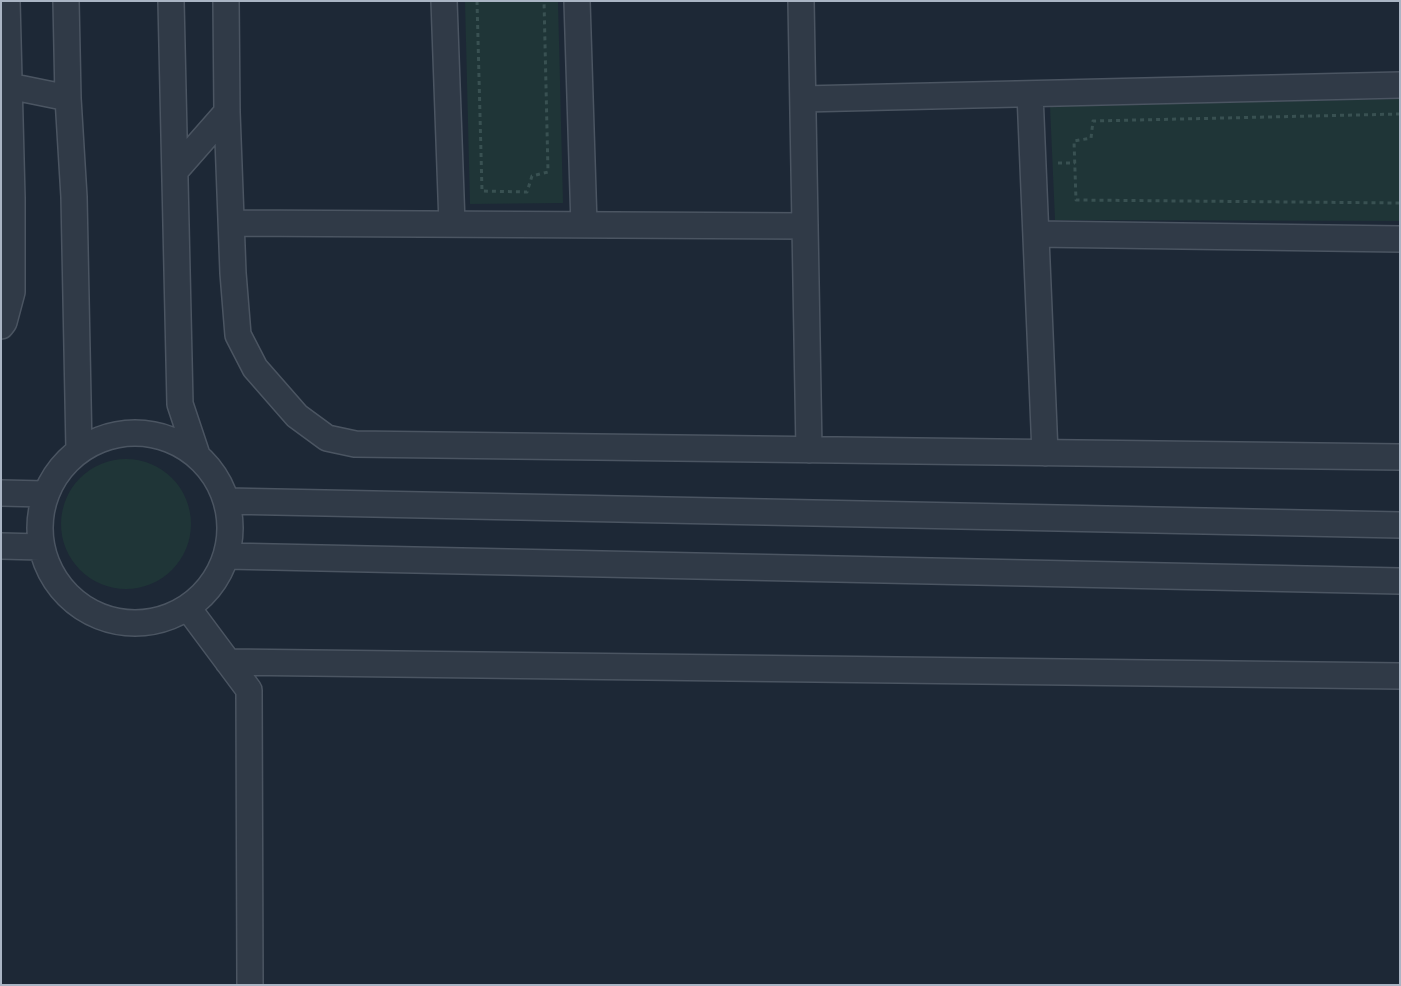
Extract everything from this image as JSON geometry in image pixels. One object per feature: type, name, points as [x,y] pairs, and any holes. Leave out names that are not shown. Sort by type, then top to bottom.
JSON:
[{"type":"street","points":[[1,326],[4,322],[12,292],[7,198],[10,86],[7,1]]},
{"type":"street","points":[[66,1],[68,98],[74,197],[80,450]]},
{"type":"street","points":[[171,1],[180,404],[198,455]]},
{"type":"street","points":[[226,1],[227,112],[233,273],[238,334],[255,368],[297,416],[327,438],[355,444],[1400,457]]},
{"type":"street","points":[[444,1],[452,224]]},
{"type":"street","points":[[577,1],[584,225]]},
{"type":"street","points":[[802,1],[809,450]]},
{"type":"street","points":[[803,99],[1400,85]]},
{"type":"street","points":[[10,86],[68,98]]},
{"type":"street","points":[[1030,94],[1045,453]]},
{"type":"street","points":[[176,170],[227,112]]},
{"type":"street","points":[[232,223],[805,226]]},
{"type":"street","points":[[1036,234],[1400,239]]},
{"type":"street","points":[[139,432],[170,439],[198,455],[216,476],[227,501],[231,519],[231,538],[227,556],[215,581],[188,608],[172,617],[145,624],[117,622],[90,613],[68,596],[51,574],[41,547],[40,511],[45,494],[59,469],[80,450],[108,436],[139,432]]},
{"type":"street","points":[[1,493],[45,494]]},
{"type":"street","points":[[227,501],[1400,525]]},
{"type":"street","points":[[1,546],[41,547]]},
{"type":"street","points":[[227,556],[1400,581]]},
{"type":"street","points":[[188,608],[249,690],[250,985]]},
{"type":"street","points":[[228,662],[1400,676]]},
{"type":"path","points":[[477,1],[482,191],[527,192],[532,176],[548,172],[544,1]]},
{"type":"path","points":[[1400,114],[1093,121],[1091,138],[1074,141],[1076,200],[1400,203]]},
{"type":"green space","points":[[465,1],[558,1],[563,203],[470,204]]},
{"type":"green space","points":[[1400,99],[1400,221],[1055,220],[1050,106]]},
{"type":"green space","points":[[126,459],[139,460],[151,464],[172,478],[186,499],[190,511],[190,537],[186,549],[172,570],[151,584],[139,588],[126,589],[113,588],[101,584],[80,570],[66,549],[62,537],[61,524],[62,511],[66,499],[80,478],[101,464],[113,460]]}]
